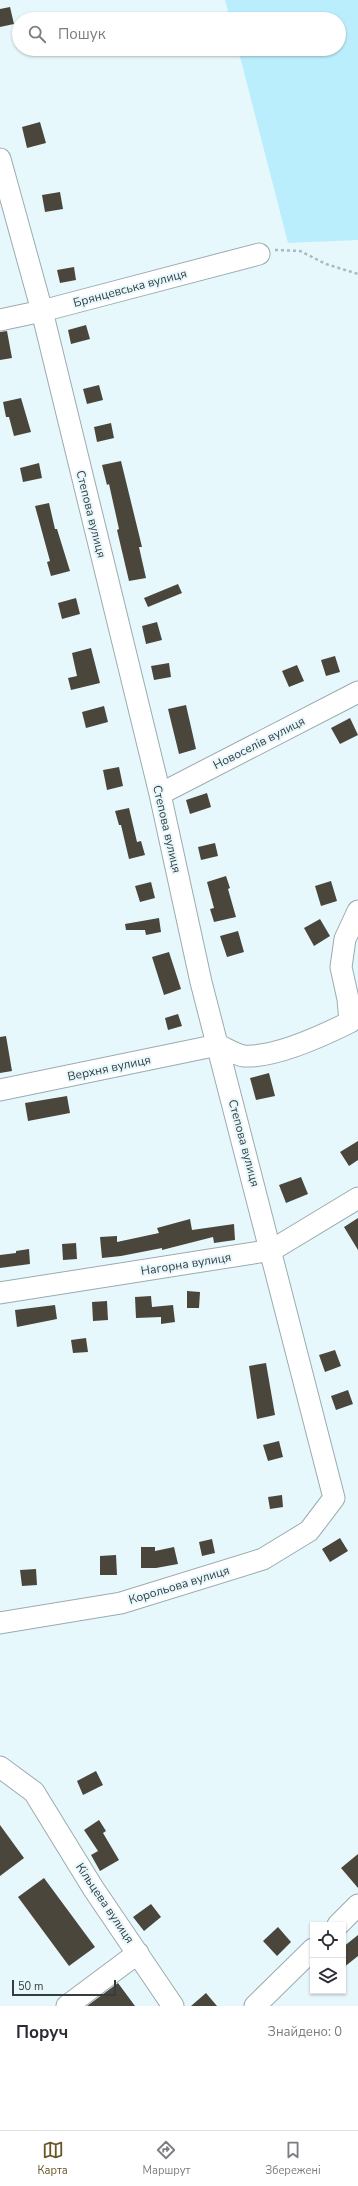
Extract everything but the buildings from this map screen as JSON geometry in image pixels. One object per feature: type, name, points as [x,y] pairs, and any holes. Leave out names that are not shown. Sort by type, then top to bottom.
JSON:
[{"type":"street","name":"Степова вулиця","points":[[0,159],[42,312],[160,794],[201,982],[272,1250],[334,1498]]},
{"type":"street","name":"Брянцевська вулиця","points":[[0,320],[42,312],[259,254]]},
{"type":"street","name":"Новоселів вулиця","points":[[160,794],[358,692]]},
{"type":"street","points":[[218,1045],[243,1056],[270,1052],[302,1043],[350,1022],[348,999],[341,967],[345,939],[358,911]]},
{"type":"street","name":"Верхня вулиця","points":[[0,1090],[218,1045]]},
{"type":"street","name":"Нагорна вулиця","points":[[0,1293],[272,1250],[358,1198]]},
{"type":"street","name":"Корольова вулиця","points":[[0,1623],[121,1603],[263,1559],[309,1531],[334,1498]]},
{"type":"street","name":"Кільцева вулиця","points":[[0,1767],[34,1792],[93,1888],[173,2006]]},
{"type":"street","points":[[341,1922],[358,1905]]},
{"type":"street","points":[[255,2006],[310,1952]]},
{"type":"street","points":[[67,2006],[138,1953]]},
{"type":"path","points":[[259,254],[273,250],[300,251],[333,266],[358,274]]},
{"type":"shaded area","points":[[225,0],[358,0],[358,240],[288,243],[240,56],[346,56],[346,12],[228,12]]}]
